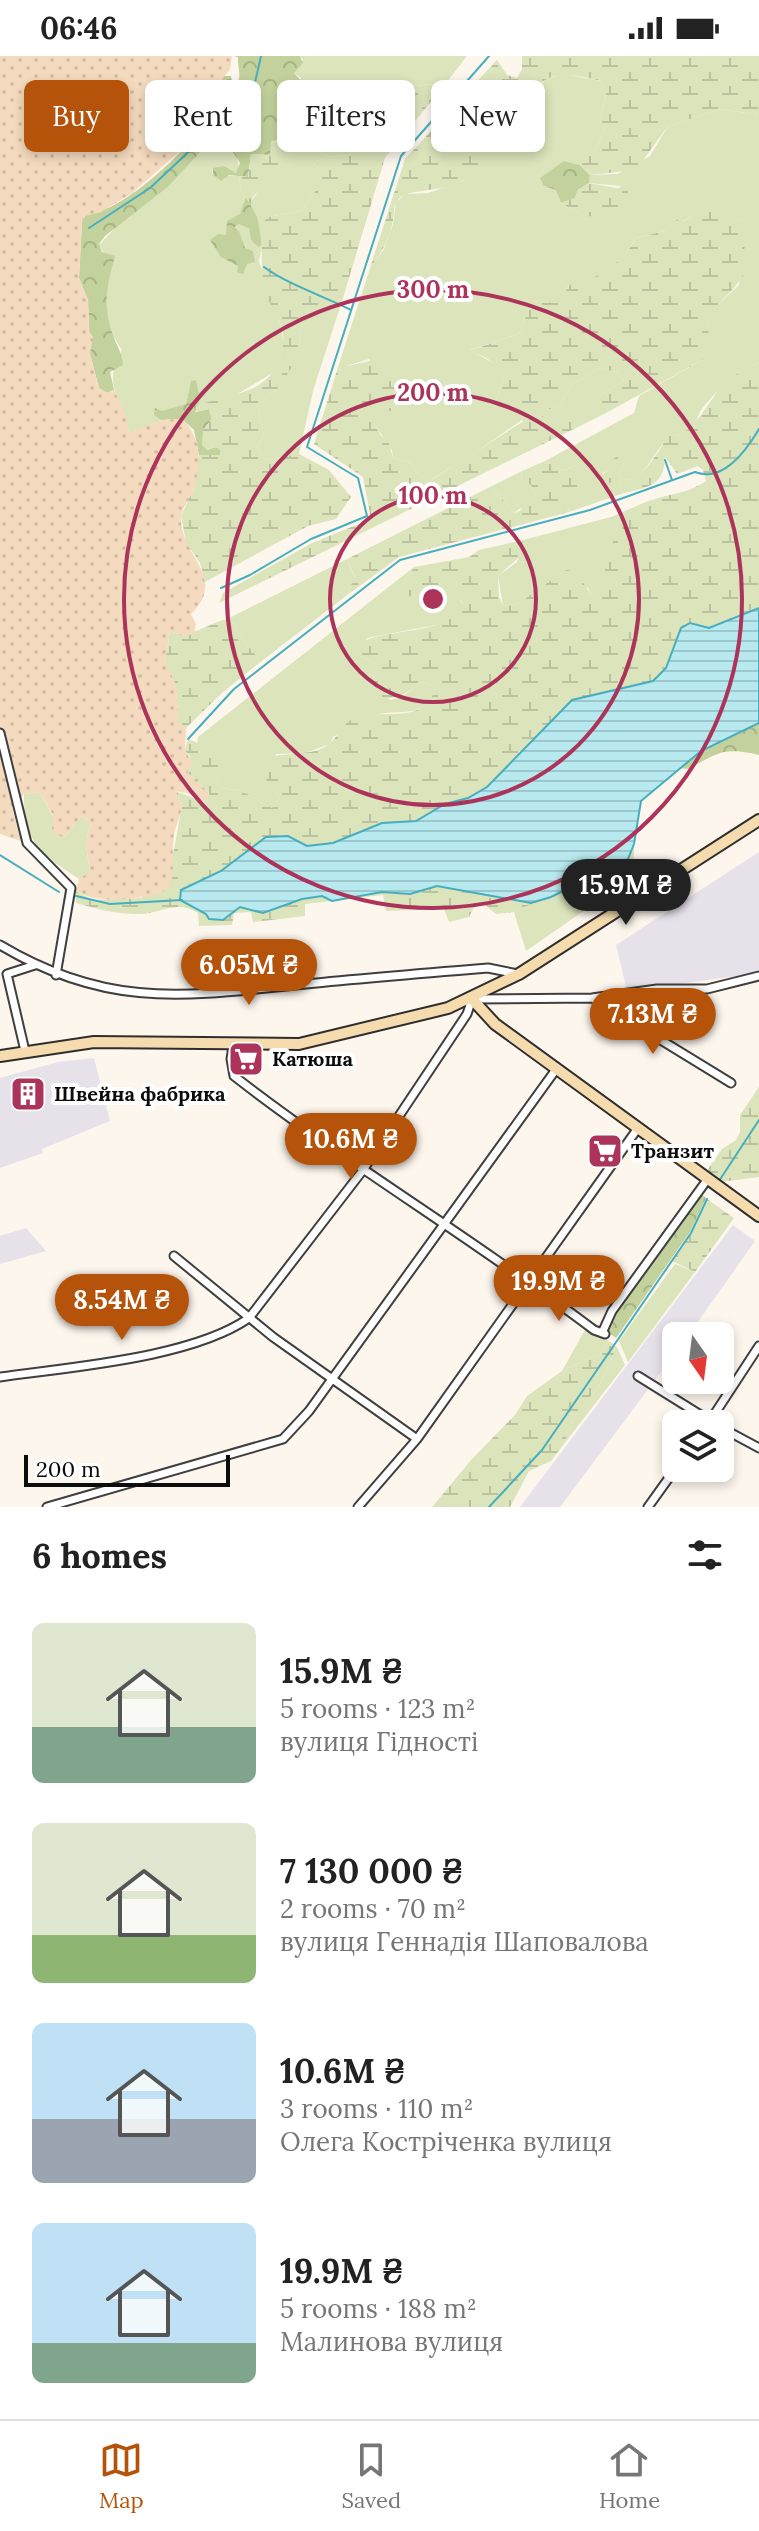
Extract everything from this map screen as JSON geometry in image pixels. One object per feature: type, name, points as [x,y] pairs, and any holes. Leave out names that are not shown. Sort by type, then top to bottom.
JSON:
[{"type":"main road","points":[[0,1056],[94,1042],[233,1046],[299,1044],[472,999],[519,974],[759,820]]},
{"type":"main road","points":[[472,999],[495,1024],[759,1216]]},
{"type":"street","points":[[0,733],[27,843],[71,888],[56,975]]},
{"type":"street","points":[[0,945],[56,975],[108,988],[195,996],[488,968],[519,974]]},
{"type":"street","points":[[25,1051],[3,974],[35,965]]},
{"type":"street","points":[[0,1377],[179,1346],[234,1328],[249,1318],[363,1170],[460,1023],[472,999],[592,998],[657,989],[707,989],[759,976]]},
{"type":"street","points":[[592,998],[731,1083]]},
{"type":"street","points":[[233,1046],[231,1059],[234,1076],[363,1170],[603,1333],[612,1311],[706,1179]]},
{"type":"street","points":[[47,1507],[283,1439],[333,1378],[557,1068]]},
{"type":"street","points":[[358,1507],[417,1439],[638,1128]]},
{"type":"street","points":[[174,1256],[249,1318],[417,1439]]},
{"type":"street","points":[[721,1410],[759,1346]]},
{"type":"street","points":[[638,1376],[691,1410]]},
{"type":"street","points":[[734,1435],[759,1448]]},
{"type":"street","points":[[648,1507],[666,1482]]},
{"type":"shaded area","points":[[759,852],[759,973],[627,991],[616,945]]},
{"type":"shaded area","points":[[94,1058],[110,1121],[42,1149],[43,1153],[0,1168],[0,1078],[58,1062]]},
{"type":"shaded area","points":[[733,1225],[755,1241],[698,1322],[662,1322],[662,1371],[560,1507],[520,1507]]},
{"type":"shaded area","points":[[26,1228],[46,1251],[0,1264],[0,1236]]},
{"type":"green space","points":[[233,56],[300,56],[303,63],[294,73],[300,80],[277,80],[277,142],[270,155],[251,154],[248,177],[229,175],[221,181],[213,175],[213,168],[224,166],[236,173],[240,163],[233,152],[261,152],[261,80],[238,80],[238,57]]},
{"type":"green space","points":[[300,56],[467,56],[448,80],[431,80],[431,84],[415,86],[415,80],[300,80],[294,73],[303,60]]},
{"type":"green space","points":[[522,56],[759,56],[759,115],[720,109],[668,126],[636,170],[590,175],[580,165],[596,150],[605,127],[600,120],[606,94],[601,81],[564,75],[545,81],[478,80],[497,60],[507,75],[517,78],[522,69]]},
{"type":"green space","points":[[563,74],[601,81],[606,93],[600,120],[605,127],[596,150],[580,165],[564,161],[544,186],[556,190],[561,203],[582,215],[621,186],[589,183],[590,175],[618,174],[650,156],[668,126],[720,109],[759,115],[759,362],[720,389],[701,410],[693,426],[665,441],[641,473],[622,480],[618,473],[628,462],[602,473],[620,486],[624,493],[569,512],[567,505],[578,486],[578,464],[563,471],[545,461],[634,413],[639,396],[702,360],[710,318],[718,305],[739,285],[741,221],[702,210],[683,221],[678,220],[665,231],[636,238],[619,263],[592,281],[568,286],[566,295],[557,303],[532,301],[519,334],[470,350],[497,365],[504,378],[494,405],[511,409],[535,410],[559,406],[572,384],[600,368],[619,373],[624,380],[598,397],[608,406],[606,413],[574,429],[576,424],[568,420],[547,433],[522,420],[477,451],[466,465],[451,467],[432,479],[420,476],[411,463],[393,458],[392,450],[371,419],[378,383],[369,359],[346,366],[340,361],[370,268],[384,249],[393,224],[396,202],[405,194],[428,193],[463,181],[492,152],[545,152],[546,79]]},
{"type":"green space","points":[[431,84],[431,102],[415,121],[415,86]]},
{"type":"green space","points":[[431,131],[431,152],[496,152],[458,184],[402,196],[395,206],[388,237],[370,268],[405,159],[415,152]]},
{"type":"green space","points":[[277,140],[277,152],[298,152],[253,196],[251,205],[241,191],[239,176],[248,177],[251,154],[270,155],[271,141]]},
{"type":"green space","points":[[180,152],[200,152],[169,186],[99,244],[102,252],[115,256],[107,305],[123,365],[110,372],[114,390],[107,393],[99,388],[90,354],[88,300],[79,278],[82,222],[85,216],[129,196]]},
{"type":"green space","points":[[200,152],[235,152],[239,173],[213,168],[213,175],[239,176],[241,191],[250,204],[298,152],[352,152],[324,157],[316,190],[302,211],[268,217],[259,261],[281,327],[284,347],[276,371],[234,396],[196,406],[200,397],[196,381],[191,381],[186,404],[154,415],[161,420],[129,434],[113,384],[122,350],[111,331],[105,309],[106,287],[112,266],[99,245],[120,223],[169,186]]},
{"type":"green space","points":[[352,152],[390,152],[385,158],[343,298],[332,307],[310,307],[300,330],[299,347],[292,367],[278,388],[258,405],[264,436],[257,447],[264,460],[299,454],[329,470],[351,497],[336,519],[308,526],[205,582],[200,563],[186,542],[181,516],[194,488],[199,455],[220,455],[221,450],[216,447],[207,450],[202,445],[203,430],[212,419],[209,409],[195,412],[196,406],[258,386],[275,369],[283,348],[283,337],[264,284],[259,227],[268,217],[302,211],[316,190],[315,167],[324,157]]},
{"type":"green space","points":[[564,161],[580,165],[590,175],[589,183],[578,190],[575,198],[561,203],[556,190],[544,186],[540,178]]},
{"type":"green space","points":[[589,183],[628,190],[628,202],[607,219],[582,215],[561,203],[575,198],[578,190]]},
{"type":"green space","points":[[246,197],[257,217],[263,244],[259,247],[251,240],[249,228],[238,224],[234,228],[239,231],[245,248],[253,251],[255,262],[247,264],[243,274],[237,272],[238,266],[221,257],[210,240],[218,234],[226,235],[227,221],[240,214]]},
{"type":"green space","points":[[702,209],[741,221],[748,234],[741,262],[746,270],[712,315],[709,335],[713,348],[702,360],[606,413],[608,406],[599,402],[598,397],[624,380],[619,373],[600,368],[572,384],[559,406],[538,413],[548,420],[547,432],[568,420],[577,424],[574,429],[219,603],[223,593],[312,543],[371,519],[363,477],[314,444],[340,361],[347,366],[379,359],[379,376],[396,384],[406,397],[394,410],[383,411],[378,405],[372,419],[381,436],[388,440],[393,458],[411,463],[420,476],[433,479],[451,467],[466,464],[477,451],[536,413],[508,409],[496,415],[494,405],[504,378],[489,360],[468,351],[519,334],[532,301],[557,303],[572,282],[592,278],[617,263],[636,238],[665,231],[678,219],[684,221]]},
{"type":"green space","points":[[343,298],[313,391],[299,454],[264,460],[257,447],[264,436],[258,405],[278,388],[299,348],[300,330],[310,307],[332,307]]},
{"type":"green space","points":[[759,362],[759,723],[701,751],[641,801],[634,844],[628,859],[514,912],[496,914],[484,904],[475,906],[469,917],[449,922],[444,909],[386,911],[383,895],[305,904],[305,916],[253,922],[251,912],[234,913],[232,925],[199,926],[198,913],[183,907],[134,914],[76,903],[76,891],[92,900],[142,898],[174,850],[182,805],[175,791],[207,803],[209,793],[187,772],[190,756],[185,751],[188,739],[205,746],[221,766],[217,782],[221,788],[242,791],[272,808],[280,797],[264,776],[264,759],[323,748],[346,723],[355,718],[402,713],[423,707],[435,687],[422,682],[400,696],[374,698],[369,689],[378,665],[359,655],[356,645],[383,635],[432,626],[457,614],[463,603],[453,591],[440,588],[408,597],[404,592],[405,582],[414,567],[469,557],[479,550],[519,541],[525,543],[525,552],[498,576],[499,597],[503,606],[516,605],[566,570],[576,572],[592,596],[601,590],[611,547],[623,523],[632,513],[643,504],[689,490],[706,481],[703,470],[698,466],[677,474],[665,457],[662,474],[654,483],[641,489],[624,493],[620,486],[598,479],[610,468],[614,458],[624,455],[628,462],[618,473],[622,480],[638,475],[672,432],[674,436],[687,430],[725,383]]},
{"type":"green space","points":[[196,380],[200,397],[196,412],[209,409],[212,419],[203,430],[207,450],[216,447],[221,450],[220,455],[199,455],[194,430],[182,419],[161,420],[154,415],[155,408],[162,411],[186,404],[191,381]]},
{"type":"green space","points":[[545,461],[563,471],[578,464],[582,468],[574,500],[567,505],[569,512],[399,557],[346,596],[355,577],[347,559],[488,488],[493,488],[514,513],[520,511],[524,501],[536,497],[531,485],[521,480],[522,471]]},
{"type":"green space","points":[[522,471],[521,479],[531,485],[536,497],[514,513],[493,488],[488,488]]},
{"type":"green space","points":[[653,499],[629,515],[601,590],[592,597],[588,588],[549,582],[516,605],[503,606],[498,576],[517,562],[525,543],[519,541],[611,517]]},
{"type":"green space","points":[[347,559],[355,578],[346,596],[259,663],[236,625],[227,619]]},
{"type":"green space","points":[[414,567],[405,582],[408,597],[440,588],[454,591],[463,604],[460,614],[451,622],[367,638],[359,655],[378,665],[369,689],[391,700],[403,696],[422,682],[435,687],[426,705],[410,711],[373,716],[333,737],[330,744],[305,753],[276,754],[269,783],[280,797],[272,808],[242,791],[221,788],[217,782],[220,766],[205,746],[197,745],[198,737]]},
{"type":"green space","points":[[227,619],[236,625],[259,663],[186,728],[178,723],[165,662],[170,631],[185,634]]},
{"type":"green space","points":[[759,723],[759,755],[730,751],[689,769],[677,768],[701,751]]},
{"type":"green space","points":[[39,792],[65,837],[81,816],[90,822],[86,845],[90,873],[79,879],[45,854],[31,836],[24,794]]},
{"type":"green space","points":[[634,844],[634,876],[526,951],[514,912],[627,859]]},
{"type":"green space","points":[[759,1087],[759,1177],[721,1182],[706,1172],[722,1149],[736,1140],[740,1132],[740,1115]]},
{"type":"green space","points":[[701,1194],[706,1198],[690,1232],[616,1338],[606,1331],[613,1315]]},
{"type":"green space","points":[[707,1199],[734,1218],[695,1272],[672,1261],[691,1233]]},
{"type":"green space","points":[[675,1264],[695,1272],[628,1362],[619,1341]]},
{"type":"green space","points":[[586,1328],[609,1341],[601,1353],[562,1371]]},
{"type":"green space","points":[[609,1341],[617,1347],[600,1384],[573,1419],[564,1444],[551,1461],[529,1471],[510,1507],[432,1507],[472,1459],[515,1415],[527,1396],[562,1371],[601,1353]]},
{"type":"green space","points":[[617,1347],[625,1365],[564,1444],[573,1419],[600,1384]]},
{"type":"sand","points":[[0,56],[232,56],[230,69],[221,80],[145,80],[145,152],[179,152],[132,193],[101,212],[85,216],[82,222],[79,278],[88,300],[89,331],[93,337],[90,354],[99,388],[107,393],[114,390],[126,415],[129,433],[161,420],[182,419],[193,433],[198,450],[197,479],[181,517],[182,530],[200,566],[205,589],[191,614],[196,624],[194,634],[183,636],[170,631],[165,662],[177,687],[178,722],[186,728],[185,751],[193,763],[187,772],[209,793],[207,803],[175,791],[182,805],[174,835],[171,883],[158,894],[144,897],[105,899],[76,891],[79,879],[90,872],[86,845],[90,822],[81,816],[64,838],[52,831],[53,815],[39,792],[24,794],[12,808],[21,841],[0,834]]},
{"type":"water","points":[[759,608],[759,723],[701,751],[641,801],[634,844],[628,859],[551,897],[531,903],[437,886],[410,894],[382,892],[332,901],[322,896],[302,899],[263,913],[240,907],[223,920],[209,919],[206,914],[180,900],[181,890],[221,871],[266,837],[288,836],[307,846],[333,843],[382,823],[416,821],[445,804],[468,798],[487,787],[572,700],[653,681],[666,668],[681,628],[690,623],[709,628]]},
{"type":"waterway","points":[[89,228],[150,188],[229,114],[254,87],[261,56]]},
{"type":"waterway","points":[[221,588],[250,575],[311,539],[367,516],[358,478],[307,447],[401,156],[489,56]]},
{"type":"waterway","points":[[264,267],[351,310]]},
{"type":"waterway","points":[[188,739],[234,689],[400,560],[590,510],[695,472],[715,473],[733,463],[759,429]]},
{"type":"waterway","points":[[665,460],[672,480]]},
{"type":"waterway","points":[[0,855],[59,892]]},
{"type":"waterway","points":[[76,896],[110,904],[182,900]]},
{"type":"waterway","points":[[719,1181],[759,1120]]},
{"type":"waterway","points":[[489,1507],[542,1450],[691,1233],[707,1199]]},
{"type":"place","name":"Катюша","points":[[246,1059]]},
{"type":"place","name":"Швейна фабрика","points":[[28,1094]]},
{"type":"place","name":"Транзит","points":[[605,1151]]}]
